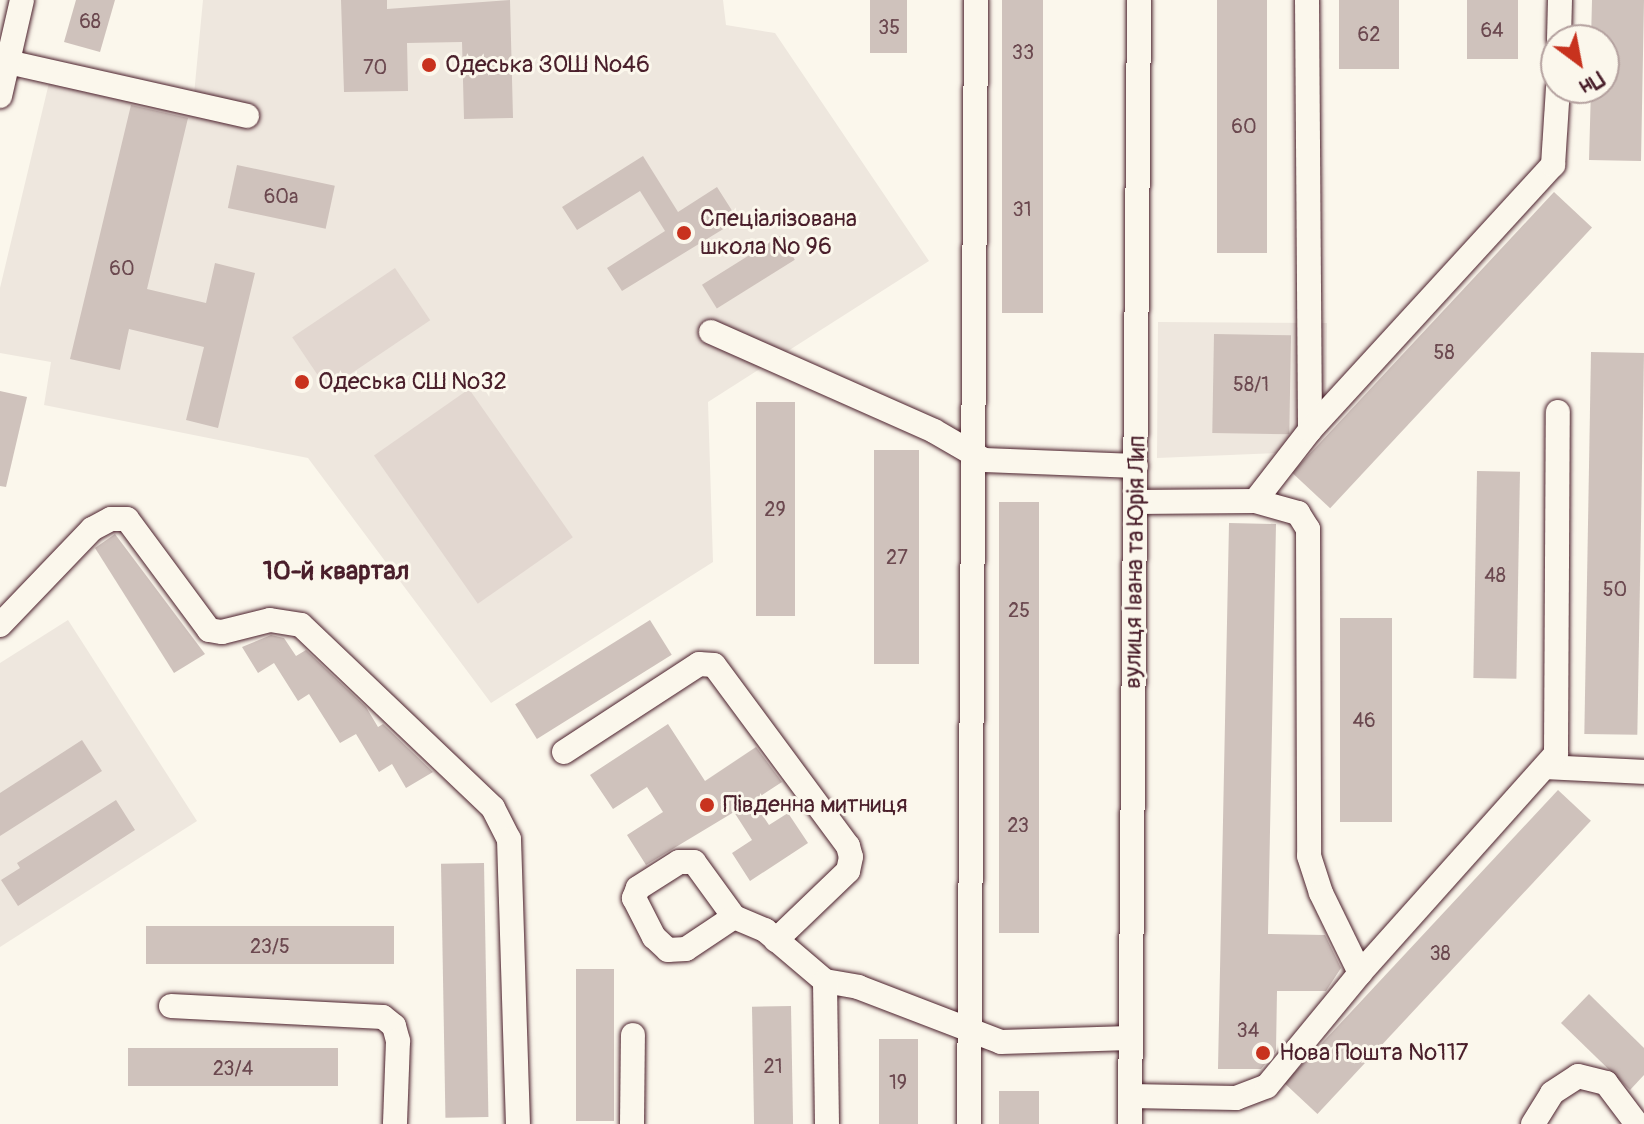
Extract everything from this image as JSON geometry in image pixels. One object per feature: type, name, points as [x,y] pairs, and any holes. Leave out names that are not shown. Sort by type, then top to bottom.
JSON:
[{"type":"street","points":[[0,96],[22,0]]},
{"type":"street","points":[[969,1124],[976,455],[976,0]]},
{"type":"street","name":"вулиця Івана та Юрія Лип","points":[[1130,1124],[1139,0]]},
{"type":"street","points":[[1307,0],[1310,430]]},
{"type":"street","points":[[1559,24],[1560,0]]},
{"type":"street","points":[[8,62],[247,116]]},
{"type":"street","points":[[1255,501],[1310,430],[1553,165],[1557,104]]},
{"type":"street","points":[[711,332],[934,431],[976,455],[1004,464],[1136,466]]},
{"type":"street","points":[[1130,1096],[1236,1098],[1258,1093],[1360,973],[1556,754],[1558,412]]},
{"type":"street","points":[[1135,502],[1255,501],[1298,513],[1308,529],[1309,856],[1360,973]]},
{"type":"street","points":[[0,625],[92,529],[111,519],[127,519],[209,630],[222,632],[270,620],[301,625],[493,808],[509,839],[522,1119],[518,1124]]},
{"type":"street","points":[[564,752],[699,664],[714,665],[848,846],[851,857],[848,871],[776,940]]},
{"type":"street","points":[[1546,767],[1644,772]]},
{"type":"street","points":[[734,917],[776,940],[825,981],[858,987],[1001,1042],[1130,1038]]},
{"type":"street","points":[[825,981],[827,1124]]},
{"type":"street","points":[[171,1006],[383,1017],[394,1026],[398,1041],[395,1124]]},
{"type":"street","points":[[632,1124],[633,1035]]},
{"type":"street","points":[[1533,1124],[1552,1093],[1578,1076],[1606,1083],[1637,1124]]},
{"type":"shaded area","points":[[203,0],[723,0],[726,25],[775,33],[929,261],[708,402],[713,562],[491,703],[308,458],[44,405],[51,362],[0,353],[0,288],[53,66],[193,105]]},
{"type":"shaded area","points":[[395,268],[430,320],[327,390],[292,337]]},
{"type":"shaded area","points":[[1158,322],[1327,323],[1326,423],[1301,452],[1157,458]]},
{"type":"shaded area","points":[[469,389],[573,537],[478,604],[374,456]]},
{"type":"shaded area","points":[[68,620],[197,821],[0,947],[0,663]]},
{"type":"building","points":[[76,0],[115,0],[100,52],[64,42]]},
{"type":"building","points":[[341,0],[387,0],[387,9],[510,0],[513,118],[464,119],[462,42],[407,43],[408,91],[344,92]]},
{"type":"building","points":[[870,0],[907,0],[907,53],[870,53]]},
{"type":"building","points":[[1002,0],[1043,0],[1043,313],[1002,313]]},
{"type":"building","points":[[1217,0],[1267,0],[1267,253],[1217,253]]},
{"type":"building","points":[[1339,0],[1399,0],[1399,69],[1339,69]]},
{"type":"building","points":[[1467,0],[1518,0],[1518,59],[1467,59]]},
{"type":"building","points":[[1592,0],[1644,0],[1641,161],[1589,160],[1591,104],[1620,104],[1620,24],[1591,24]]},
{"type":"building","points":[[131,105],[188,118],[147,289],[206,303],[215,263],[255,273],[218,428],[186,420],[204,347],[129,329],[120,370],[70,359]]},
{"type":"building","points":[[643,156],[678,212],[717,187],[738,220],[622,291],[607,268],[665,231],[640,191],[577,230],[562,207]]},
{"type":"building","points":[[237,165],[335,186],[326,229],[228,208]]},
{"type":"building","points":[[1554,192],[1592,227],[1330,508],[1292,473]]},
{"type":"building","points":[[780,236],[795,260],[717,308],[702,285]]},
{"type":"building","points":[[1214,334],[1291,335],[1289,434],[1212,433]]},
{"type":"building","points":[[1591,352],[1644,353],[1637,735],[1584,734]]},
{"type":"building","points":[[0,391],[27,397],[6,487],[0,486]]},
{"type":"building","points":[[756,402],[795,402],[795,616],[756,616]]},
{"type":"building","points":[[874,450],[919,450],[919,664],[874,664]]},
{"type":"building","points":[[1477,471],[1520,472],[1516,679],[1473,678]]},
{"type":"building","points":[[999,502],[1039,502],[1039,933],[999,933]]},
{"type":"building","points":[[1229,523],[1276,524],[1268,934],[1325,935],[1341,968],[1326,991],[1277,991],[1276,1051],[1261,1069],[1218,1069]]},
{"type":"building","points":[[115,534],[205,654],[174,673],[95,548]]},
{"type":"building","points":[[1340,618],[1392,618],[1392,822],[1340,822]]},
{"type":"building","points":[[650,620],[672,655],[537,739],[515,704]]},
{"type":"building","points":[[271,635],[284,638],[296,656],[306,650],[366,707],[378,727],[383,724],[433,772],[406,788],[392,764],[379,772],[356,734],[340,743],[309,694],[298,701],[274,663],[258,673],[242,647]]},
{"type":"building","name":"Південна митниця","points":[[668,724],[705,781],[756,747],[782,782],[753,801],[769,825],[788,813],[808,843],[750,881],[732,853],[752,840],[734,812],[646,865],[627,835],[663,812],[647,787],[613,809],[590,775]]},
{"type":"building","points":[[82,740],[102,771],[0,836],[0,793]]},
{"type":"building","points":[[1558,790],[1591,821],[1317,1114],[1285,1083]]},
{"type":"building","points":[[116,800],[135,830],[18,906],[1,880],[20,868],[17,863]]},
{"type":"building","points":[[484,863],[488,1117],[445,1118],[441,864]]},
{"type":"building","points":[[146,926],[394,926],[394,964],[146,964]]},
{"type":"building","points":[[576,969],[614,969],[614,1121],[576,1121]]},
{"type":"building","points":[[1589,994],[1644,1048],[1644,1075],[1630,1090],[1561,1023]]},
{"type":"building","points":[[791,1006],[793,1124],[754,1124],[752,1007]]},
{"type":"building","points":[[879,1039],[918,1039],[918,1124],[879,1124]]},
{"type":"building","points":[[128,1048],[338,1048],[338,1086],[128,1086]]},
{"type":"building","points":[[999,1091],[1039,1091],[1039,1124],[999,1124]]},
{"type":"place","name":"Одеська ЗОШ №46","points":[[429,65]]},
{"type":"place","name":"Спеціалізована школа № 96","points":[[684,233]]},
{"type":"place","name":"Одеська СШ №32","points":[[302,382]]},
{"type":"place","name":"Південна митниця","points":[[707,805]]},
{"type":"place","name":"Нова Пошта №117","points":[[1263,1053]]},
{"type":"district","name":"10-й квартал","points":[[336,572]]}]
